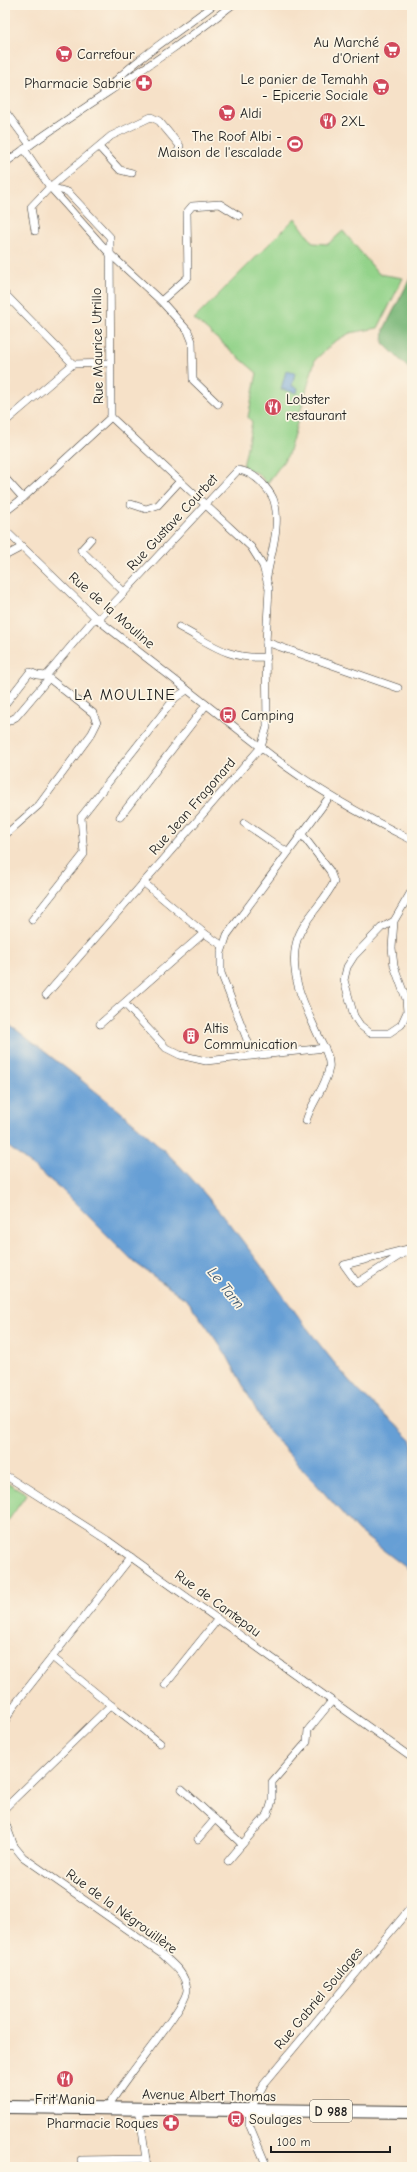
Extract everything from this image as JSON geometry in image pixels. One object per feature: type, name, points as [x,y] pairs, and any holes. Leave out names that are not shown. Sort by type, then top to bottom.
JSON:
[{"type":"main road","name":"Avenue Albert Thomas","points":[[5,2107],[412,2112]]},
{"type":"street","points":[[99,97],[128,69],[213,5]]},
{"type":"street","points":[[5,163],[99,97],[140,72],[232,5]]},
{"type":"street","points":[[5,111],[50,187],[109,253],[161,301],[188,331],[192,341],[193,380],[218,404]]},
{"type":"street","points":[[35,230],[31,207],[50,187],[111,136],[151,117],[159,122],[180,146],[177,154]]},
{"type":"street","points":[[99,146],[120,170],[132,174]]},
{"type":"street","name":"Rue Maurice Utrillo","points":[[5,512],[23,498],[111,417],[110,237],[68,192],[50,187]]},
{"type":"street","points":[[161,301],[188,278],[187,212],[192,206],[220,204],[239,216]]},
{"type":"street","points":[[5,294],[73,364]]},
{"type":"street","points":[[5,422],[73,364],[110,363]]},
{"type":"street","points":[[111,417],[251,547],[263,566],[269,589],[266,642],[267,727],[261,747]]},
{"type":"street","name":"Rue Gustave Courbet","points":[[5,723],[16,717],[91,622],[102,616],[238,470],[244,470],[258,479],[270,492],[274,502],[275,535],[267,579]]},
{"type":"street","points":[[5,478],[23,498]]},
{"type":"street","points":[[131,504],[146,509],[158,505],[180,481]]},
{"type":"street","name":"Rue de la Mouline","points":[[5,530],[97,619],[300,777],[330,796],[412,840]]},
{"type":"street","name":"Rue Gustave Courbet","points":[[91,539],[81,550],[124,592]]},
{"type":"street","points":[[5,556],[22,546]]},
{"type":"street","points":[[179,627],[232,656],[252,658],[267,657]]},
{"type":"street","points":[[266,642],[398,688]]},
{"type":"street","points":[[5,704],[30,672],[48,677],[93,712],[97,723],[92,733],[39,805],[5,835]]},
{"type":"street","points":[[32,920],[84,854],[82,818],[175,698],[187,690]]},
{"type":"street","points":[[120,817],[206,705]]},
{"type":"street","name":"Rue Jean Fragonard","points":[[46,995],[261,747]]},
{"type":"street","points":[[253,1055],[221,973],[221,953],[223,946],[227,935],[301,833],[330,796]]},
{"type":"street","points":[[244,823],[287,852]]},
{"type":"street","points":[[301,833],[330,871],[334,882],[302,930],[296,944],[296,980],[303,1002],[325,1048],[330,1067],[325,1082],[309,1110],[306,1121]]},
{"type":"street","points":[[143,882],[204,933],[223,946]]},
{"type":"street","points":[[394,920],[381,928],[354,956],[347,967],[344,980],[354,1016],[360,1025],[370,1033],[388,1033],[401,1025],[407,1012],[406,999],[394,966],[392,948],[394,920],[412,890]]},
{"type":"street","points":[[100,1024],[125,1004],[204,933]]},
{"type":"street","points":[[125,1004],[166,1048],[180,1055],[206,1061],[222,1061],[253,1055],[325,1048]]},
{"type":"street","points":[[411,1249],[357,1284],[344,1265],[403,1251],[411,1249]]},
{"type":"street","name":"Rue de Cantepau","points":[[5,1475],[131,1557],[331,1702],[412,1758]]},
{"type":"street","points":[[5,1721],[16,1703],[131,1557]]},
{"type":"street","points":[[165,1685],[218,1619]]},
{"type":"street","points":[[52,1657],[160,1743]]},
{"type":"street","points":[[228,1861],[268,1814],[272,1801],[272,1782],[307,1742],[308,1730],[331,1702]]},
{"type":"street","points":[[5,1808],[111,1705]]},
{"type":"street","points":[[182,1789],[242,1844]]},
{"type":"street","points":[[198,1839],[215,1819]]},
{"type":"street","name":"Rue de la Négrouillère","points":[[5,1822],[14,1846],[23,1857],[163,1955],[182,1972],[187,1990],[181,2007],[128,2076],[107,2109]]},
{"type":"street","points":[[5,1844],[14,1846]]},
{"type":"street","name":"Rue Gabriel Soulages","points":[[250,2110],[264,2084],[412,1906]]},
{"type":"street","points":[[80,2160],[146,2163],[139,2108]]},
{"type":"street","points":[[250,2110],[250,2124],[267,2167]]},
{"type":"green space","points":[[295,218],[313,243],[328,244],[343,231],[379,274],[403,278],[378,328],[350,333],[334,342],[315,360],[288,455],[267,484],[259,474],[243,467],[252,422],[248,417],[257,373],[194,319]]},
{"type":"green space","points":[[412,275],[412,372],[383,343],[384,329]]},
{"type":"green space","points":[[5,1481],[27,1494],[5,1525]]},
{"type":"water","points":[[286,371],[295,373],[292,386],[298,388],[297,393],[281,389]]},
{"type":"water","name":"Le Tarn","points":[[5,1023],[18,1031],[89,1086],[158,1144],[179,1165],[218,1209],[341,1371],[366,1398],[412,1441],[412,1572],[358,1531],[266,1428],[226,1354],[188,1301],[134,1262],[60,1188],[5,1144]]},
{"type":"place","name":"Au Marché d'Orient","points":[[392,50]]},
{"type":"place","name":"Carrefour","points":[[64,54]]},
{"type":"place","name":"Pharmacie Sabrie","points":[[144,83]]},
{"type":"place","name":"Le panier de Temahh - Epicerie Sociale","points":[[381,87]]},
{"type":"place","name":"Aldi","points":[[227,113]]},
{"type":"place","name":"2XL","points":[[328,121]]},
{"type":"place","name":"The Roof Albi - Maison de l'escalade","points":[[295,144]]},
{"type":"place","name":"Lobster restaurant","points":[[273,407]]},
{"type":"place","name":"Camping","points":[[228,715]]},
{"type":"place","name":"Altis Communication","points":[[191,1036]]},
{"type":"place","name":"Frit'Mania","points":[[65,2079]]},
{"type":"place","name":"Soulages","points":[[236,2119]]},
{"type":"place","name":"Pharmacie Roques","points":[[171,2123]]},
{"type":"district","name":"LA MOULINE","points":[[125,694]]}]
